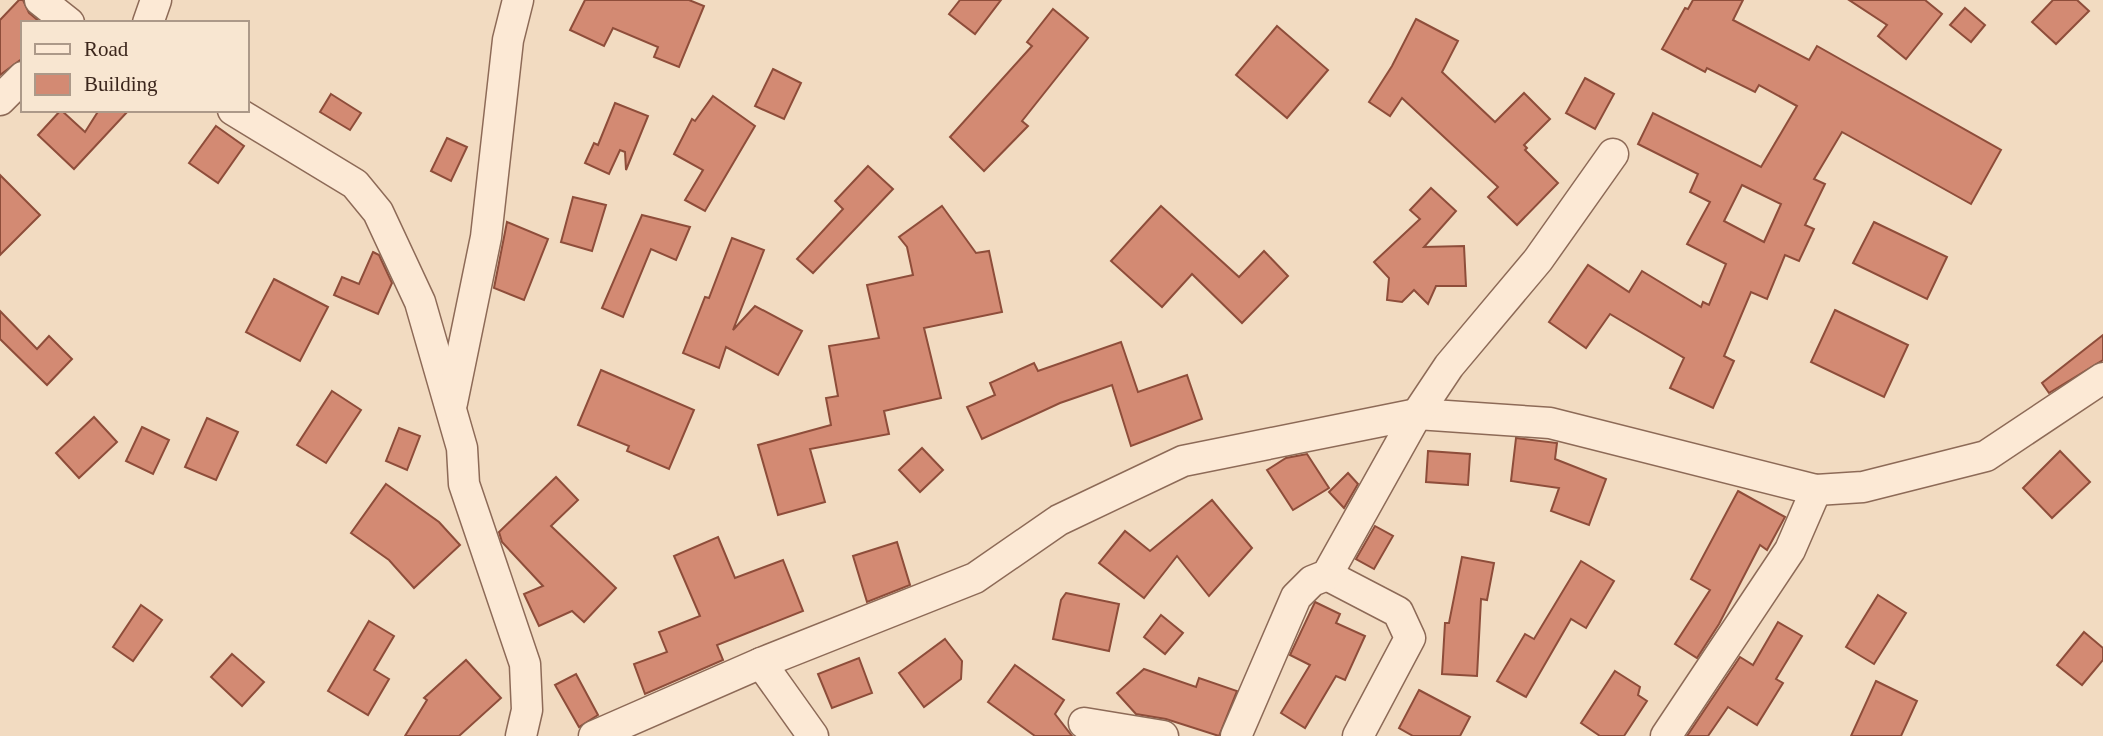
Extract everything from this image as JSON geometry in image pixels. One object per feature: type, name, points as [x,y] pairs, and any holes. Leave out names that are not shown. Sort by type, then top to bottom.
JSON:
[{"type":"street","points":[[40,0],[66,21]]},
{"type":"street","points":[[149,21],[156,0]]},
{"type":"street","points":[[451,410],[486,237],[508,40],[518,0]]},
{"type":"street","points":[[0,100],[21,79]]},
{"type":"street","points":[[236,112],[355,184],[377,212],[421,302],[462,448],[464,484],[524,664],[527,710],[521,736]]},
{"type":"street","points":[[1236,736],[1296,597],[1311,581],[1327,575],[1417,414],[1449,366],[1538,260],[1613,154]]},
{"type":"street","points":[[594,736],[761,663],[975,578],[1059,520],[1183,461],[1417,414],[1550,423],[1816,491],[1863,487],[1986,456],[2103,379]]},
{"type":"street","points":[[1666,736],[1790,550],[1816,491]]},
{"type":"street","points":[[1327,575],[1398,612],[1410,638],[1358,736]]},
{"type":"street","points":[[761,663],[813,736]]},
{"type":"street","points":[[1084,723],[1163,736]]},
{"type":"building","points":[[19,0],[23,0],[29,13],[39,21],[21,21],[21,59],[0,75],[0,20]]},
{"type":"building","points":[[585,0],[689,0],[704,6],[679,67],[654,57],[658,47],[613,28],[604,46],[570,30]]},
{"type":"building","points":[[960,0],[1001,0],[975,34],[949,14]]},
{"type":"building","points":[[1693,0],[1743,0],[1733,20],[1809,60],[1817,46],[2001,150],[1971,204],[1842,132],[1814,179],[1825,184],[1805,225],[1814,229],[1799,261],[1785,255],[1767,299],[1751,292],[1724,356],[1734,361],[1713,408],[1670,388],[1684,358],[1610,314],[1586,348],[1549,322],[1588,265],[1629,292],[1642,271],[1701,307],[1703,302],[1709,305],[1726,264],[1687,244],[1710,202],[1690,192],[1698,174],[1638,144],[1653,113],[1761,167],[1797,106],[1759,85],[1755,92],[1707,68],[1705,72],[1662,49],[1685,8],[1688,9]],"holes":[[[1742,185],[1781,204],[1764,242],[1724,221]]]},
{"type":"building","points":[[1849,0],[1925,0],[1942,14],[1906,59],[1878,36],[1887,25]]},
{"type":"building","points":[[2053,0],[2077,0],[2089,11],[2056,44],[2032,22]]},
{"type":"building","points":[[1965,8],[1985,25],[1971,42],[1950,25]]},
{"type":"building","points":[[1053,9],[1088,38],[1022,121],[1028,126],[984,171],[950,137],[1032,46],[1027,42]]},
{"type":"building","points":[[1416,19],[1458,41],[1442,72],[1495,122],[1524,93],[1550,119],[1524,145],[1527,148],[1525,150],[1558,183],[1517,225],[1488,197],[1498,187],[1402,98],[1390,116],[1369,102],[1392,66]]},
{"type":"building","points":[[1277,26],[1328,70],[1287,118],[1236,75]]},
{"type":"building","points":[[773,69],[801,83],[784,119],[755,106]]},
{"type":"building","points":[[1585,78],[1614,94],[1595,129],[1566,113]]},
{"type":"building","points":[[331,94],[361,113],[350,130],[320,112]]},
{"type":"building","points":[[713,96],[755,126],[705,211],[685,200],[703,170],[674,154],[692,119],[695,121]]},
{"type":"building","points":[[615,103],[648,116],[626,170],[625,152],[620,150],[609,174],[585,163],[594,143],[598,145]]},
{"type":"building","points":[[59,112],[63,112],[85,132],[98,112],[127,112],[74,169],[38,135]]},
{"type":"building","points":[[216,126],[244,146],[218,183],[189,163]]},
{"type":"building","points":[[447,138],[467,147],[451,181],[431,171]]},
{"type":"building","points":[[868,166],[893,189],[813,273],[797,259],[843,209],[835,201]]},
{"type":"building","points":[[0,175],[40,215],[0,255]]},
{"type":"building","points":[[1431,188],[1456,211],[1424,247],[1464,246],[1466,286],[1436,286],[1428,304],[1414,290],[1402,302],[1387,300],[1389,278],[1374,262],[1420,219],[1410,210]]},
{"type":"building","points":[[573,197],[606,205],[592,251],[561,242]]},
{"type":"building","points":[[942,206],[976,253],[989,251],[1002,312],[924,328],[941,398],[884,411],[889,434],[810,449],[825,502],[778,515],[758,445],[831,425],[826,398],[838,396],[829,346],[879,338],[867,285],[913,275],[907,247],[899,237]]},
{"type":"building","points":[[1161,206],[1239,277],[1264,251],[1288,276],[1242,323],[1192,274],[1162,307],[1111,261]]},
{"type":"building","points":[[642,215],[690,227],[676,260],[651,249],[623,317],[602,308]]},
{"type":"building","points":[[507,222],[548,239],[524,300],[494,288]]},
{"type":"building","points":[[1874,222],[1947,257],[1927,299],[1853,263]]},
{"type":"building","points":[[732,238],[764,250],[733,330],[755,306],[802,331],[778,375],[726,347],[719,368],[683,353],[705,297],[709,298]]},
{"type":"building","points":[[373,252],[379,255],[392,283],[378,314],[334,295],[342,277],[359,284]]},
{"type":"building","points":[[274,279],[328,307],[300,361],[246,332]]},
{"type":"building","points":[[1835,310],[1908,345],[1884,397],[1811,362]]},
{"type":"building","points":[[0,311],[37,349],[49,336],[72,359],[47,385],[0,339]]},
{"type":"building","points":[[2103,335],[2103,360],[2049,393],[2042,383]]},
{"type":"building","points":[[1121,342],[1138,392],[1187,375],[1202,419],[1131,446],[1112,385],[1060,403],[982,439],[967,407],[995,395],[990,383],[1034,363],[1038,371]]},
{"type":"building","points":[[601,370],[694,410],[669,469],[627,451],[629,446],[578,425]]},
{"type":"building","points":[[332,391],[361,410],[326,463],[297,445]]},
{"type":"building","points":[[94,417],[117,442],[79,478],[56,453]]},
{"type":"building","points":[[207,418],[238,432],[216,480],[185,467]]},
{"type":"building","points":[[142,427],[169,440],[153,474],[126,461]]},
{"type":"building","points":[[399,428],[420,436],[407,470],[386,461]]},
{"type":"building","points":[[1516,438],[1557,443],[1555,459],[1606,479],[1589,525],[1551,511],[1559,488],[1511,481]]},
{"type":"building","points":[[922,448],[943,470],[920,492],[899,470]]},
{"type":"building","points":[[1428,451],[1470,454],[1468,485],[1426,482]]},
{"type":"building","points":[[2060,451],[2090,482],[2052,518],[2023,488]]},
{"type":"building","points":[[1307,454],[1329,488],[1293,510],[1267,470],[1286,458]]},
{"type":"building","points":[[1348,473],[1358,484],[1344,508],[1329,492]]},
{"type":"building","points":[[556,477],[578,500],[551,526],[616,588],[584,622],[572,611],[539,626],[524,594],[543,586],[502,542],[499,532]]},
{"type":"building","points":[[386,484],[439,522],[460,545],[414,588],[389,560],[351,533]]},
{"type":"building","points":[[1738,491],[1785,517],[1767,550],[1760,545],[1719,624],[1697,658],[1675,644],[1710,590],[1691,579]]},
{"type":"building","points":[[1212,500],[1252,548],[1209,596],[1177,556],[1144,598],[1099,563],[1125,531],[1150,551]]},
{"type":"building","points":[[1375,526],[1393,536],[1374,569],[1356,559]]},
{"type":"building","points":[[718,537],[735,578],[783,560],[803,611],[717,645],[723,660],[645,694],[634,664],[667,652],[659,632],[700,616],[674,556]]},
{"type":"building","points":[[897,542],[910,585],[867,602],[853,556]]},
{"type":"building","points":[[1462,557],[1494,563],[1487,600],[1481,599],[1477,676],[1442,674],[1445,623],[1449,623]]},
{"type":"building","points":[[1581,561],[1614,581],[1586,628],[1571,619],[1526,697],[1497,681],[1525,634],[1534,639]]},
{"type":"building","points":[[1066,593],[1119,604],[1109,651],[1053,639],[1061,600]]},
{"type":"building","points":[[1878,595],[1906,613],[1874,664],[1846,647]]},
{"type":"building","points":[[1315,602],[1340,614],[1336,623],[1365,636],[1345,680],[1336,676],[1305,728],[1281,713],[1310,665],[1290,655]]},
{"type":"building","points":[[141,605],[162,620],[133,661],[113,647]]},
{"type":"building","points":[[1161,615],[1183,633],[1165,654],[1144,637]]},
{"type":"building","points":[[369,621],[394,636],[374,670],[389,679],[368,715],[328,691]]},
{"type":"building","points":[[1778,622],[1802,636],[1776,679],[1783,683],[1757,725],[1728,707],[1708,736],[1687,736],[1740,657],[1753,665]]},
{"type":"building","points":[[2084,632],[2103,648],[2103,660],[2082,685],[2057,665]]},
{"type":"building","points":[[945,639],[962,661],[961,679],[924,707],[899,673]]},
{"type":"building","points":[[232,654],[264,682],[242,706],[211,677]]},
{"type":"building","points":[[859,658],[872,693],[832,708],[818,674]]},
{"type":"building","points":[[466,660],[501,698],[459,736],[405,736],[427,700],[424,698]]},
{"type":"building","points":[[1015,665],[1064,700],[1055,714],[1072,736],[1035,736],[988,702]]},
{"type":"building","points":[[1144,669],[1196,687],[1199,678],[1237,691],[1219,736],[1166,719],[1136,714],[1117,693]]},
{"type":"building","points":[[1615,671],[1640,687],[1638,695],[1647,701],[1624,736],[1600,736],[1581,723]]},
{"type":"building","points":[[576,674],[598,715],[579,727],[555,685]]},
{"type":"building","points":[[1876,681],[1917,701],[1901,736],[1851,736]]},
{"type":"building","points":[[1419,690],[1470,717],[1460,736],[1413,736],[1399,728]]}]
